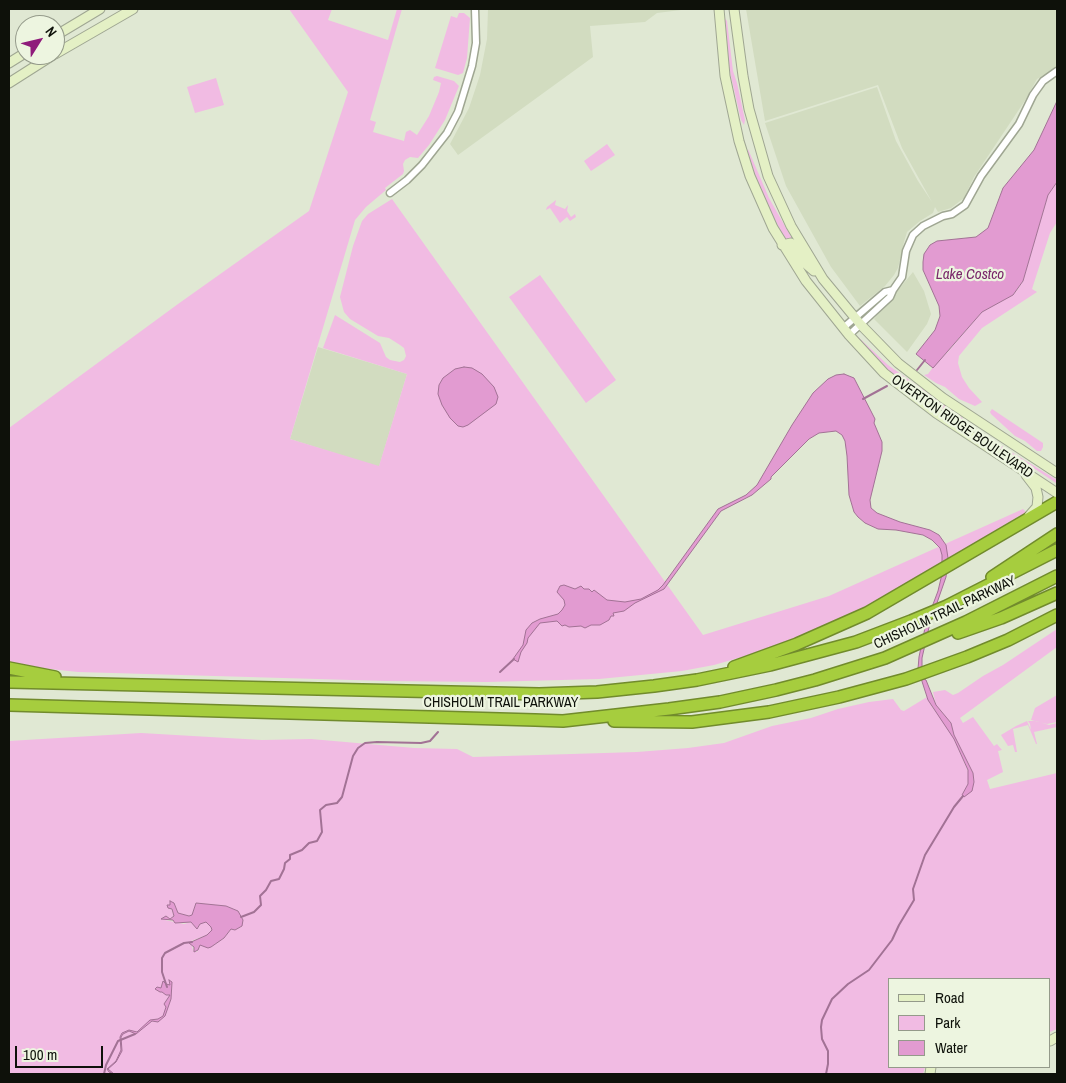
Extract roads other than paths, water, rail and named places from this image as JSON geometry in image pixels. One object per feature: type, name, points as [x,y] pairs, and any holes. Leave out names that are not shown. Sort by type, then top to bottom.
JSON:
[{"type":"highway","points":[[697,680],[797,644],[866,613],[1057,502]]},
{"type":"highway","points":[[947,606],[1057,534]]},
{"type":"highway","name":"CHISHOLM TRAIL PARKWAY","points":[[9,682],[539,694],[597,692],[697,680],[790,661],[856,642],[947,606],[1057,550]]},
{"type":"highway","name":"CHISHOLM TRAIL PARKWAY","points":[[9,705],[563,720],[720,702],[776,690],[885,658],[944,632],[1057,576]]},
{"type":"highway","points":[[885,658],[1001,618],[1057,593]]},
{"type":"highway","points":[[563,720],[692,722],[733,718],[806,705],[906,679],[1008,640],[1057,615]]},
{"type":"highway","points":[[9,668],[86,683]]},
{"type":"highway","points":[[9,710],[52,706]]},
{"type":"street","points":[[65,30],[100,9]]},
{"type":"street","points":[[65,48],[133,9]]},
{"type":"street","points":[[390,193],[422,165],[446,133],[458,112],[472,66],[476,44],[475,9]]},
{"type":"street","name":"OVERTON RIDGE BOULEVARD","points":[[719,9],[725,76],[750,176],[782,245],[806,281],[846,332],[877,366],[905,390],[1057,493]]},
{"type":"street","name":"OVERTON RIDGE BOULEVARD","points":[[734,9],[743,76],[756,138],[768,176],[781,207],[823,279],[857,321],[889,355],[925,384],[1057,473]]},
{"type":"street","points":[[9,83],[37,65]]},
{"type":"street","points":[[846,332],[857,321],[890,297],[902,277],[906,251],[912,235],[923,226],[943,216],[952,214],[965,205],[980,176],[1020,124],[1033,94],[1043,81],[1057,71]]},
{"type":"street","points":[[740,141],[756,138]]},
{"type":"street","points":[[782,245],[791,243],[806,264],[823,279]]},
{"type":"street","points":[[1023,471],[1036,488],[1038,497],[1037,507],[1024,522]]},
{"type":"water","name":"Lake Costco","points":[[1057,101],[1057,182],[1048,195],[1023,281],[1013,295],[982,312],[933,368],[916,354],[935,330],[940,316],[939,306],[923,270],[924,254],[930,245],[937,241],[976,237],[988,228],[1003,188],[1034,150]]},
{"type":"water","points":[[472,368],[482,374],[494,387],[498,397],[496,404],[463,427],[458,426],[450,418],[438,394],[439,385],[443,378],[455,369]]},
{"type":"water","points":[[844,374],[854,378],[875,419],[874,423],[882,442],[882,451],[870,500],[871,508],[877,513],[900,522],[930,530],[939,535],[946,545],[948,558],[946,577],[930,623],[922,666],[924,679],[936,705],[951,723],[954,735],[973,773],[972,791],[964,797],[962,795],[968,784],[968,770],[954,739],[928,700],[918,669],[926,623],[942,574],[940,548],[923,535],[878,529],[865,523],[858,517],[854,512],[849,495],[845,441],[842,435],[836,431],[819,433],[809,439],[771,479],[752,495],[721,511],[664,589],[635,603],[624,611],[613,613],[614,616],[611,616],[609,620],[600,625],[591,625],[585,628],[581,626],[562,626],[557,621],[540,623],[528,638],[518,662],[513,659],[523,645],[526,630],[532,623],[558,614],[562,610],[565,605],[564,600],[557,592],[560,586],[564,585],[575,589],[581,586],[592,592],[594,590],[607,600],[625,602],[641,599],[658,590],[718,509],[746,495],[757,485],[813,393],[828,379]]},
{"type":"water","points":[[170,901],[174,903],[178,913],[189,916],[192,915],[196,903],[226,906],[238,911],[243,920],[242,926],[235,930],[231,929],[224,938],[211,947],[208,948],[200,945],[198,950],[194,952],[194,947],[189,943],[207,935],[212,930],[211,927],[206,922],[200,924],[197,929],[191,922],[175,923],[173,920],[161,919],[166,916],[170,919],[174,916],[172,909],[168,908],[167,905],[170,905]]},
{"type":"water","points":[[169,980],[172,982],[171,999],[165,1016],[158,1022],[152,1021],[136,1034],[129,1031],[123,1034],[121,1037],[122,1051],[116,1062],[108,1069],[114,1074],[109,1072],[107,1069],[116,1061],[121,1050],[120,1037],[122,1033],[129,1030],[137,1032],[150,1020],[163,1016],[166,1007],[164,1004],[170,995],[155,989],[157,987],[161,988],[163,981],[170,985]]},
{"type":"waterway","points":[[917,370],[925,360]]},
{"type":"waterway","points":[[863,399],[887,386]]},
{"type":"waterway","points":[[500,672],[514,659]]},
{"type":"waterway","points":[[241,917],[254,912],[261,905],[260,896],[271,881],[279,879],[285,863],[290,859],[290,855],[302,850],[309,843],[317,841],[322,832],[320,810],[326,805],[337,803],[342,797],[353,756],[358,748],[365,743],[377,742],[421,743],[430,741],[438,732]]},
{"type":"waterway","points":[[826,1074],[828,1051],[822,1039],[821,1027],[822,1020],[832,999],[848,984],[869,970],[892,940],[914,900],[913,889],[925,855],[954,807],[963,796]]},
{"type":"waterway","points":[[167,987],[162,972],[162,958],[165,953],[184,943],[192,942]]},
{"type":"waterway","points":[[104,1074],[106,1065],[118,1041],[135,1034]]}]
